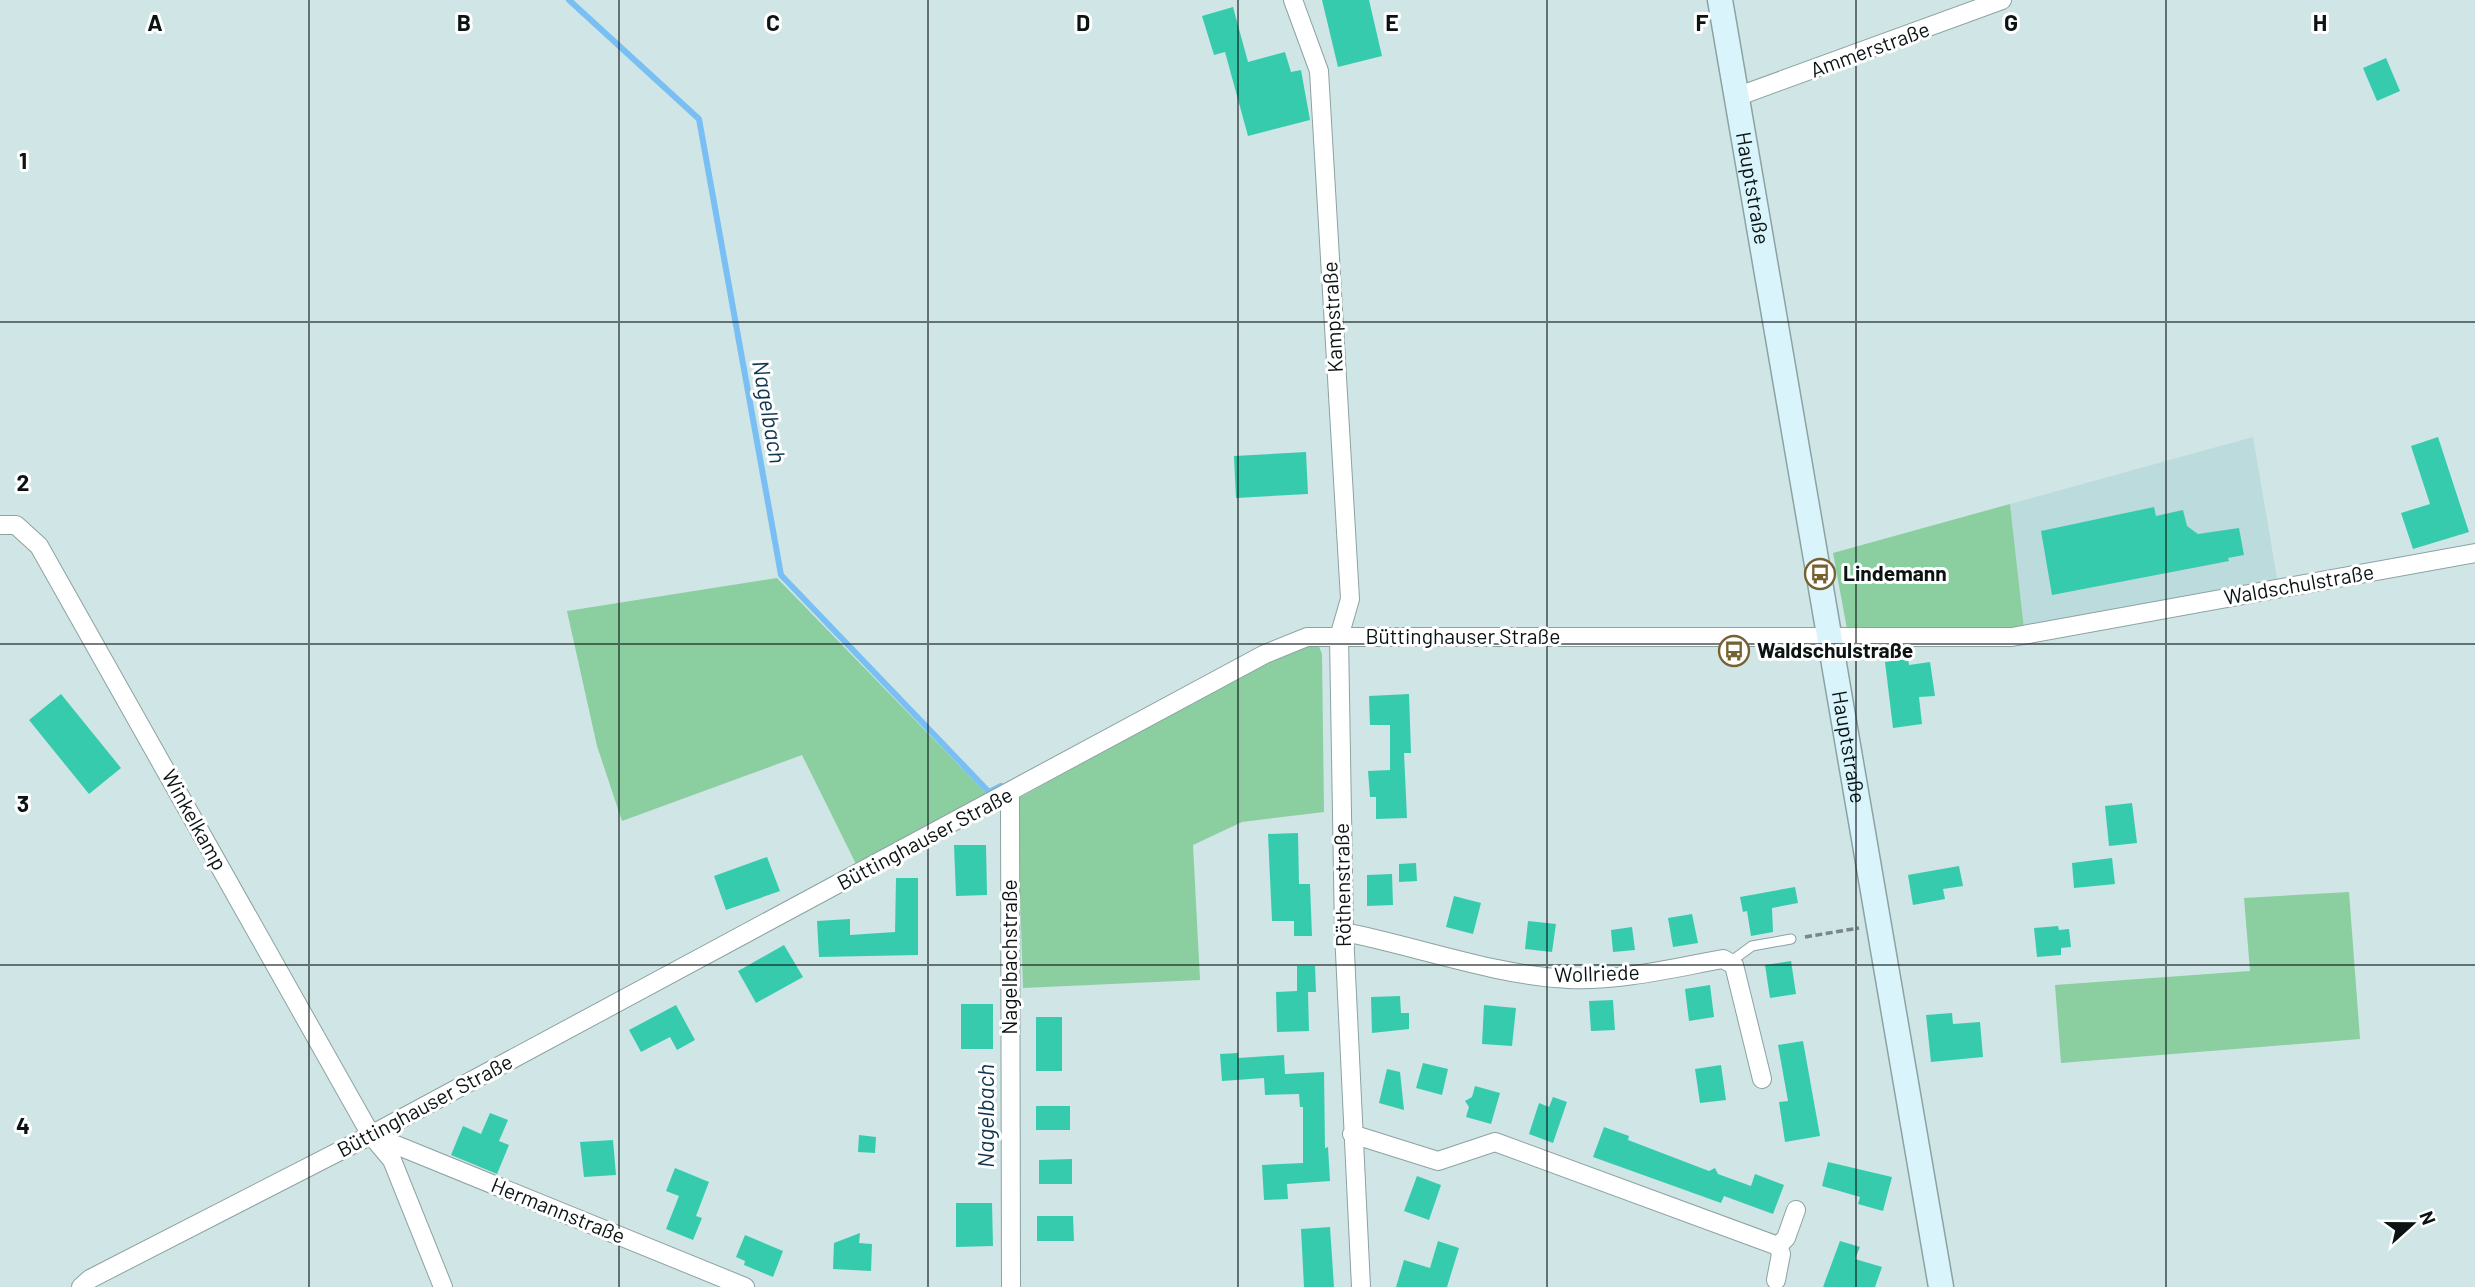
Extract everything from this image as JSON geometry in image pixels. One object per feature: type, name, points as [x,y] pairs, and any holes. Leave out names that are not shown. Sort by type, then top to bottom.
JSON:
[{"type":"main road","name":"Hauptstraße","points":[[1720,0],[1941,1287]]},
{"type":"street","name":"Kampstraße","points":[[1293,0],[1319,71],[1350,599],[1339,637]]},
{"type":"street","name":"Ammerstraße","points":[[1737,97],[2002,0]]},
{"type":"street","name":"Winkelkamp","points":[[0,525],[16,526],[39,546],[371,1135],[392,1160],[443,1287]]},
{"type":"street","name":"Waldschulstraße","points":[[1830,636],[2012,637],[2475,554]]},
{"type":"street","name":"Büttinghauser Straße","points":[[81,1287],[90,1279],[371,1135],[1010,794],[1265,654],[1307,638],[1830,636]]},
{"type":"street","name":"Röthenstraße","points":[[1339,637],[1343,932],[1361,1287]]},
{"type":"street","name":"Nagelbachstraße","points":[[1010,794],[1011,1287]]},
{"type":"street","name":"Wollriede","points":[[1343,932],[1527,974],[1570,979],[1625,976],[1723,958],[1730,962]]},
{"type":"street","points":[[1730,962],[1734,965],[1762,1079]]},
{"type":"street","points":[[1352,1134],[1438,1161],[1495,1142],[1779,1246]]},
{"type":"street","name":"Hermannstraße","points":[[371,1135],[745,1287]]},
{"type":"street","points":[[1779,1246],[1786,1238],[1796,1210]]},
{"type":"street","points":[[1776,1280],[1781,1254],[1779,1246]]},
{"type":"lane","points":[[1730,962],[1752,946],[1791,939]]},
{"type":"path","points":[[1791,939],[1879,925]]},
{"type":"shaded area","points":[[2253,437],[2278,584],[2024,629],[2010,504]]},
{"type":"green space","points":[[2010,504],[2024,629],[1847,629],[1833,553]]},
{"type":"green space","points":[[777,578],[988,795],[857,866],[802,755],[622,821],[597,746],[567,611]]},
{"type":"green space","points":[[1318,644],[1322,654],[1324,812],[1242,822],[1193,845],[1200,980],[1023,988],[1017,799],[1291,648]]},
{"type":"green space","points":[[2349,892],[2360,1039],[2061,1063],[2055,985],[2250,971],[2244,898]]},
{"type":"building","points":[[1322,0],[1369,0],[1382,56],[1338,67]]},
{"type":"building","points":[[1233,7],[1248,62],[1285,52],[1291,72],[1301,70],[1310,120],[1248,136],[1225,52],[1214,55],[1202,16]]},
{"type":"building","points":[[2386,58],[2400,91],[2377,101],[2363,68]]},
{"type":"building","points":[[2438,437],[2469,532],[2413,549],[2401,513],[2430,504],[2411,446]]},
{"type":"building","points":[[1306,452],[1308,494],[1236,498],[1234,456]]},
{"type":"building","points":[[2154,507],[2156,516],[2183,510],[2187,526],[2198,534],[2239,528],[2244,555],[2228,558],[2229,561],[2052,595],[2041,531]]},
{"type":"building","points":[[1908,659],[1909,665],[1930,662],[1935,696],[1919,697],[1922,724],[1893,728],[1885,662]]},
{"type":"building","points":[[61,694],[121,768],[89,794],[29,720]]},
{"type":"building","points":[[1409,694],[1411,753],[1404,753],[1407,818],[1376,819],[1376,797],[1370,797],[1368,771],[1390,770],[1390,725],[1370,725],[1369,696]]},
{"type":"building","points":[[2132,803],[2137,843],[2109,846],[2105,806]]},
{"type":"building","points":[[1298,833],[1299,884],[1310,884],[1312,936],[1294,936],[1294,921],[1272,921],[1268,834]]},
{"type":"building","points":[[954,845],[986,845],[987,895],[956,896]]},
{"type":"building","points":[[767,857],[780,891],[726,910],[714,876]]},
{"type":"building","points":[[2112,858],[2115,884],[2074,888],[2072,863]]},
{"type":"building","points":[[1416,863],[1417,881],[1399,882],[1399,864]]},
{"type":"building","points":[[1959,866],[1963,886],[1943,889],[1945,899],[1913,905],[1908,875]]},
{"type":"building","points":[[1392,874],[1393,905],[1367,906],[1367,875]]},
{"type":"building","points":[[896,878],[918,878],[918,955],[819,957],[817,921],[850,919],[850,935],[895,932]]},
{"type":"building","points":[[1795,887],[1798,903],[1772,908],[1773,932],[1751,936],[1747,911],[1743,912],[1740,897]]},
{"type":"building","points":[[1454,896],[1481,903],[1473,934],[1446,927]]},
{"type":"building","points":[[1692,914],[1698,943],[1673,947],[1668,918]]},
{"type":"building","points":[[1528,921],[1556,924],[1552,952],[1525,949]]},
{"type":"building","points":[[2058,926],[2059,930],[2069,929],[2071,947],[2061,948],[2061,955],[2037,957],[2034,928]]},
{"type":"building","points":[[1632,927],[1635,950],[1613,952],[1611,930]]},
{"type":"building","points":[[784,945],[803,977],[756,1003],[738,971]]},
{"type":"building","points":[[1791,961],[1796,994],[1770,998],[1765,965]]},
{"type":"building","points":[[1297,966],[1315,966],[1316,992],[1308,992],[1309,1031],[1277,1032],[1276,992],[1297,991]]},
{"type":"building","points":[[1710,985],[1714,1017],[1689,1021],[1685,989]]},
{"type":"building","points":[[1400,996],[1401,1013],[1409,1013],[1409,1029],[1372,1033],[1371,997]]},
{"type":"building","points":[[1613,1000],[1615,1030],[1591,1031],[1589,1001]]},
{"type":"building","points":[[961,1004],[993,1004],[993,1049],[961,1049]]},
{"type":"building","points":[[676,1005],[695,1040],[677,1050],[670,1037],[641,1052],[629,1030]]},
{"type":"building","points":[[1484,1005],[1516,1008],[1512,1046],[1482,1044]]},
{"type":"building","points":[[1952,1013],[1953,1024],[1980,1022],[1983,1057],[1931,1062],[1926,1015]]},
{"type":"building","points":[[1036,1017],[1062,1017],[1062,1071],[1036,1071]]},
{"type":"building","points":[[1803,1041],[1820,1136],[1785,1142],[1779,1102],[1788,1101],[1778,1045]]},
{"type":"building","points":[[1238,1053],[1238,1058],[1284,1055],[1285,1074],[1324,1072],[1325,1148],[1328,1147],[1330,1181],[1287,1184],[1288,1199],[1264,1200],[1262,1165],[1303,1163],[1303,1107],[1300,1107],[1299,1094],[1265,1095],[1264,1078],[1222,1081],[1220,1054]]},
{"type":"building","points":[[1423,1063],[1448,1069],[1442,1095],[1416,1088]]},
{"type":"building","points":[[1721,1065],[1726,1100],[1700,1103],[1695,1069]]},
{"type":"building","points":[[1387,1069],[1400,1072],[1404,1110],[1379,1103]]},
{"type":"building","points":[[1475,1086],[1500,1093],[1491,1124],[1466,1117],[1469,1107],[1465,1101],[1472,1097]]},
{"type":"building","points":[[1553,1097],[1567,1102],[1553,1143],[1529,1134],[1539,1103],[1549,1107]]},
{"type":"building","points":[[1036,1106],[1070,1106],[1070,1130],[1036,1130]]},
{"type":"building","points":[[490,1113],[508,1120],[499,1141],[509,1145],[497,1174],[451,1155],[463,1126],[481,1134]]},
{"type":"building","points":[[1604,1127],[1629,1136],[1628,1140],[1709,1171],[1715,1168],[1718,1174],[1751,1186],[1755,1174],[1784,1185],[1773,1214],[1724,1196],[1721,1203],[1593,1157]]},
{"type":"building","points":[[859,1135],[876,1137],[875,1153],[858,1152]]},
{"type":"building","points":[[613,1140],[616,1175],[584,1177],[580,1142]]},
{"type":"building","points":[[1072,1159],[1072,1184],[1039,1184],[1039,1160]]},
{"type":"building","points":[[1828,1162],[1892,1177],[1883,1211],[1858,1204],[1860,1197],[1822,1186]]},
{"type":"building","points":[[675,1168],[709,1182],[696,1216],[702,1218],[693,1240],[666,1229],[679,1196],[666,1191]]},
{"type":"building","points":[[1417,1176],[1441,1185],[1429,1220],[1404,1211]]},
{"type":"building","points":[[956,1203],[992,1203],[993,1246],[956,1247]]},
{"type":"building","points":[[1037,1216],[1073,1216],[1074,1241],[1037,1241]]},
{"type":"building","points":[[1330,1227],[1334,1287],[1304,1287],[1301,1229]]},
{"type":"building","points":[[860,1233],[859,1243],[872,1244],[871,1271],[833,1269],[834,1243]]},
{"type":"building","points":[[745,1235],[783,1251],[773,1277],[744,1265],[745,1261],[736,1257]]},
{"type":"building","points":[[1438,1241],[1459,1248],[1447,1287],[1396,1287],[1404,1260],[1430,1268]]},
{"type":"building","points":[[1840,1241],[1860,1247],[1855,1259],[1882,1267],[1875,1287],[1823,1287]]},
{"type":"waterway","name":"Nagelbach","points":[[569,0],[699,119],[781,575],[989,792],[1001,786]]},
{"type":"place","name":"Lindemann","points":[[1820,574]]},
{"type":"place","name":"Waldschulstraße","points":[[1734,651]]}]
